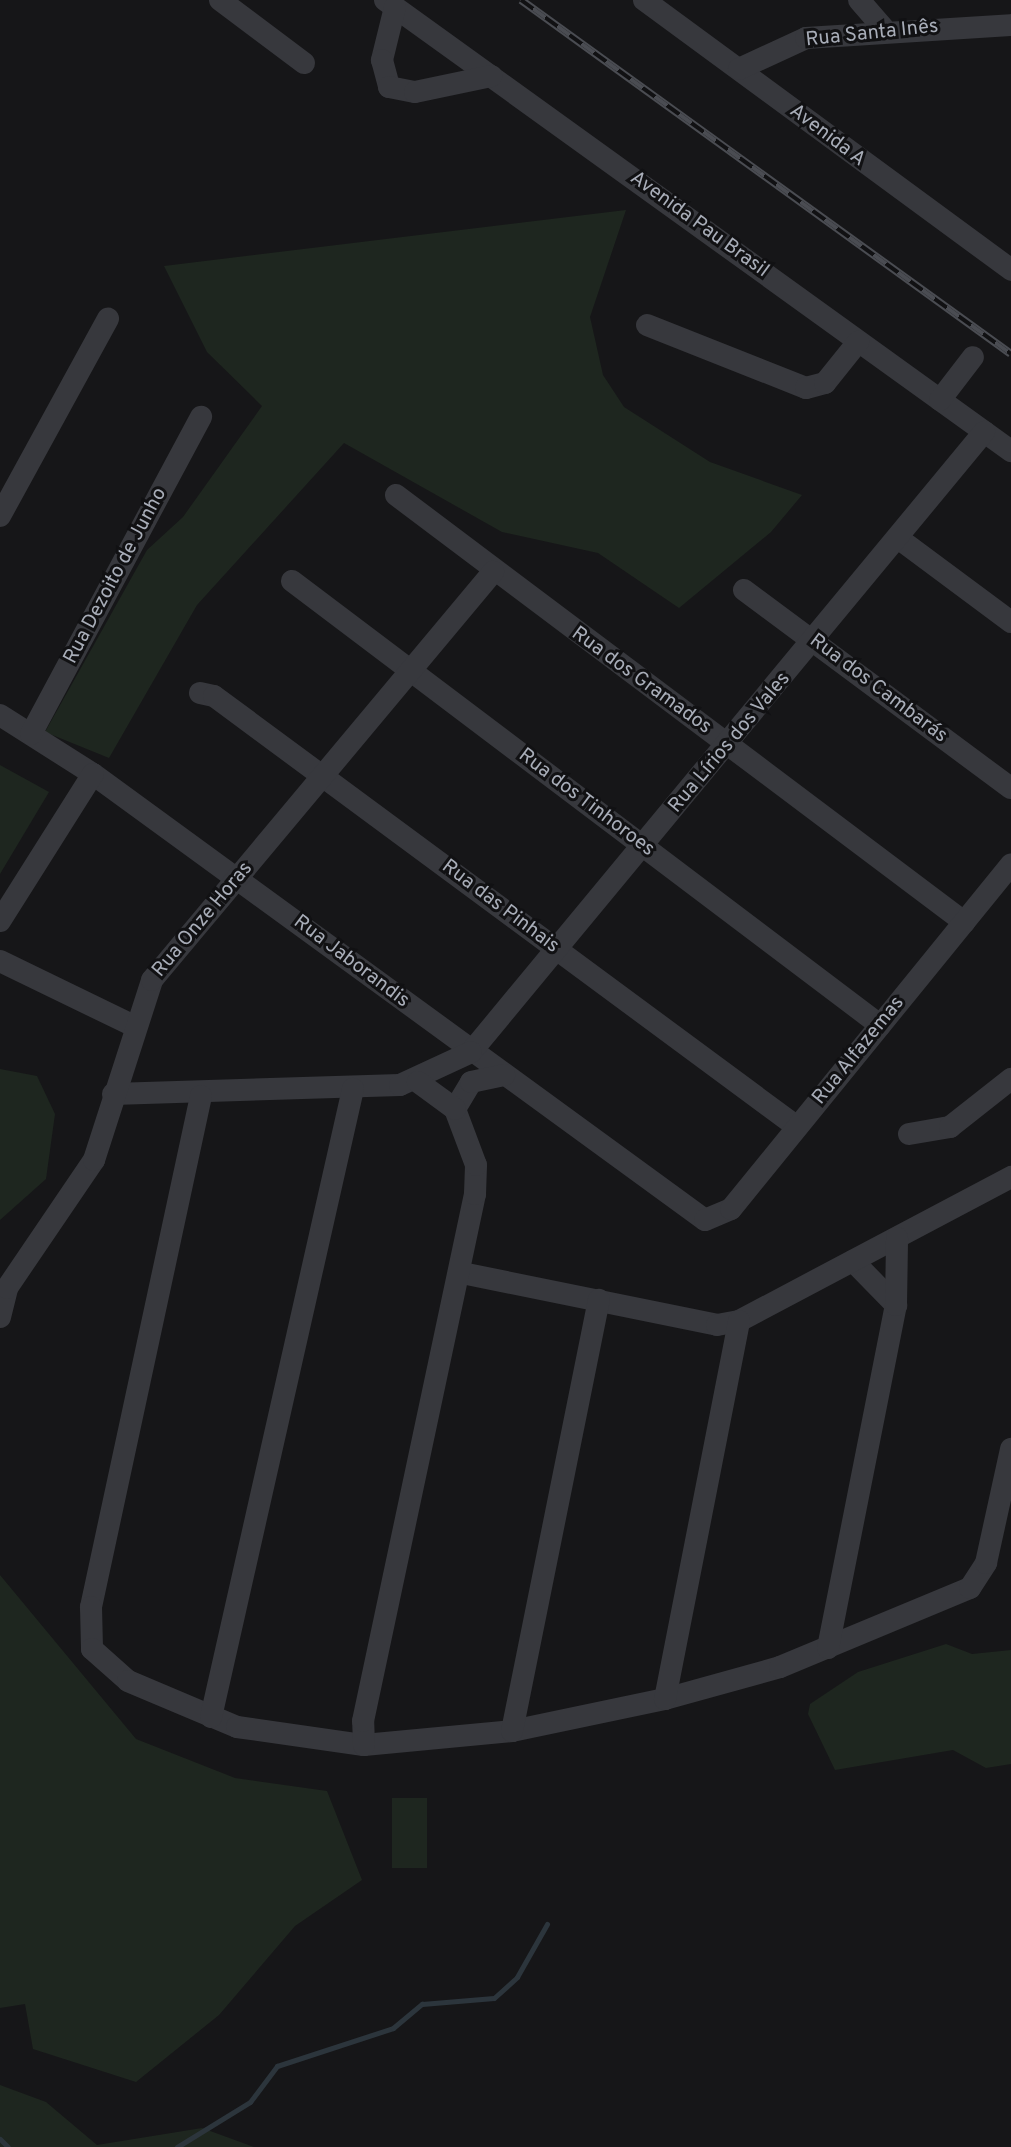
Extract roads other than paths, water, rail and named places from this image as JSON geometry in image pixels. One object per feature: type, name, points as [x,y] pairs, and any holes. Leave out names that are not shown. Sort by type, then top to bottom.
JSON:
[{"type":"street","points":[[220,0],[304,63]]},
{"type":"street","name":"Avenida A","points":[[644,0],[1011,270]]},
{"type":"street","points":[[859,0],[883,28]]},
{"type":"street","points":[[390,4],[382,60],[389,87],[415,92],[491,76]]},
{"type":"street","name":"Avenida Pau Brasil","points":[[390,4],[1011,451]]},
{"type":"street","name":"Rua Santa Inês","points":[[739,69],[806,38],[883,28],[1011,25]]},
{"type":"street","points":[[0,516],[108,319]]},
{"type":"street","points":[[647,325],[806,388],[825,383],[858,342]]},
{"type":"street","points":[[940,400],[973,357]]},
{"type":"street","name":"Rua Dezoito de Junho","points":[[31,734],[201,417]]},
{"type":"street","name":"Rua Lírios dos Vales","points":[[471,1052],[729,746],[984,432]]},
{"type":"street","name":"Rua dos Gramados","points":[[396,495],[493,572],[964,922]]},
{"type":"street","points":[[898,538],[1011,622]]},
{"type":"street","name":"Rua Onze Horas","points":[[0,1317],[4,1288],[94,1160],[132,1025],[152,980],[493,572]]},
{"type":"street","name":"Rua dos Tinhoroes","points":[[292,581],[880,1025]]},
{"type":"street","name":"Rua dos Cambarás","points":[[744,590],[1011,788]]},
{"type":"street","name":"Rua das Pinhais","points":[[200,693],[322,776],[797,1127]]},
{"type":"street","name":"Rua Jaborandis","points":[[0,715],[93,774],[698,1216]]},
{"type":"street","points":[[0,921],[93,774]]},
{"type":"street","name":"Rua Alfazemas","points":[[698,1216],[714,1221],[731,1209],[1011,864]]},
{"type":"street","points":[[0,961],[132,1025]]},
{"type":"street","points":[[113,1094],[201,1096],[353,1089],[418,1082],[447,1059],[471,1052]]},
{"type":"street","points":[[455,1109],[471,1082],[504,1075]]},
{"type":"street","points":[[909,1134],[950,1127],[1011,1079]]},
{"type":"street","points":[[364,1745],[363,1721],[462,1273],[476,1165],[455,1109],[418,1082]]},
{"type":"street","points":[[211,1717],[353,1089]]},
{"type":"street","points":[[201,1096],[88,1629],[92,1649],[128,1681],[211,1717],[266,1733],[364,1745],[512,1731],[665,1699],[828,1648],[970,1588],[986,1563],[1011,1449]]},
{"type":"street","points":[[462,1273],[703,1323],[739,1321],[1011,1177]]},
{"type":"street","points":[[828,1648],[896,1305],[897,1238]]},
{"type":"street","points":[[853,1261],[896,1305]]},
{"type":"street","points":[[512,1731],[599,1300]]},
{"type":"street","points":[[665,1699],[739,1321]]},
{"type":"waterway","points":[[177,2147],[250,2102],[277,2066],[393,2028],[422,2004],[494,1998],[517,1977],[547,1924]]},
{"type":"waterway","points":[[0,2139],[8,2147]]},
{"type":"railway","points":[[521,0],[1011,354]]}]
